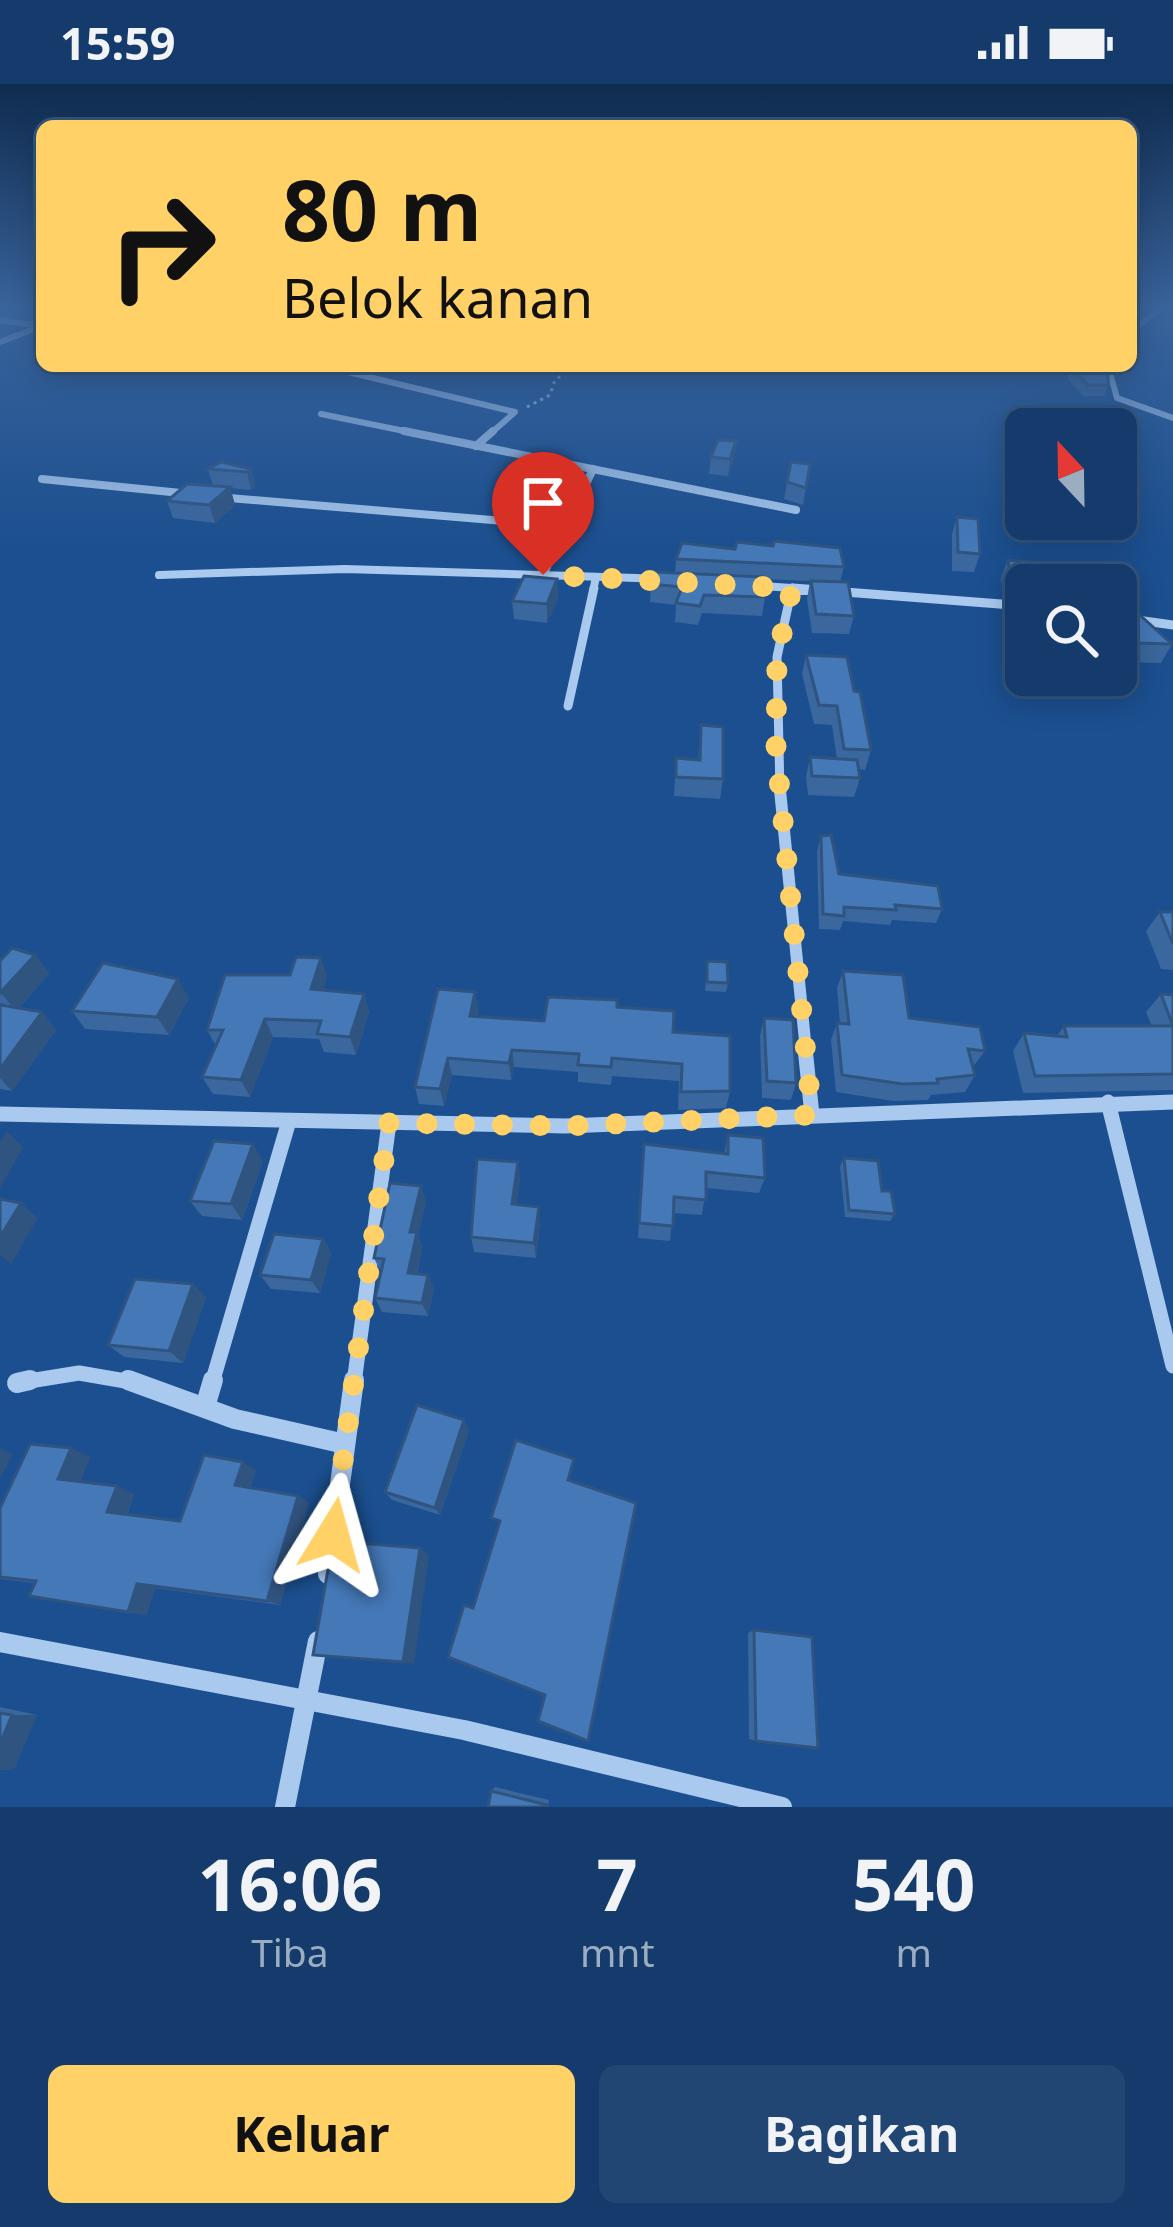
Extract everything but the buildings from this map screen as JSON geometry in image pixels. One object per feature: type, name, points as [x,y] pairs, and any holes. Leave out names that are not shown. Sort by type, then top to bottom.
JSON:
[{"type":"street","points":[[425,390],[515,412]]},
{"type":"street","points":[[1115,390],[1117,398],[1173,418]]},
{"type":"street","points":[[476,446],[515,412]]},
{"type":"street","points":[[321,414],[796,510]]},
{"type":"street","points":[[543,575],[593,469]]},
{"type":"street","points":[[43,479],[563,526]]},
{"type":"street","points":[[160,575],[256,569],[672,580]]},
{"type":"street","points":[[568,706],[596,578]]},
{"type":"street","points":[[734,584],[1005,605]]},
{"type":"street","points":[[792,588],[777,657],[776,749],[812,1115]]},
{"type":"street","points":[[1137,620],[1173,625]]},
{"type":"street","points":[[1108,1102],[1173,1366]]},
{"type":"street","points":[[0,1114],[565,1126],[1173,1102]]},
{"type":"street","points":[[205,1406],[289,1121]]},
{"type":"street","points":[[324,1603],[389,1123]]},
{"type":"street","points":[[17,1383],[74,1369],[105,1372],[233,1419],[346,1444]]},
{"type":"street","points":[[285,1807],[321,1626]]},
{"type":"street","points":[[0,1642],[464,1730],[782,1807]]},
{"type":"path","points":[[515,412],[546,398],[550,390]]},
{"type":"route","points":[[333,1535],[389,1123],[565,1126],[812,1115],[774,707],[777,657],[792,588],[543,575]]}]
